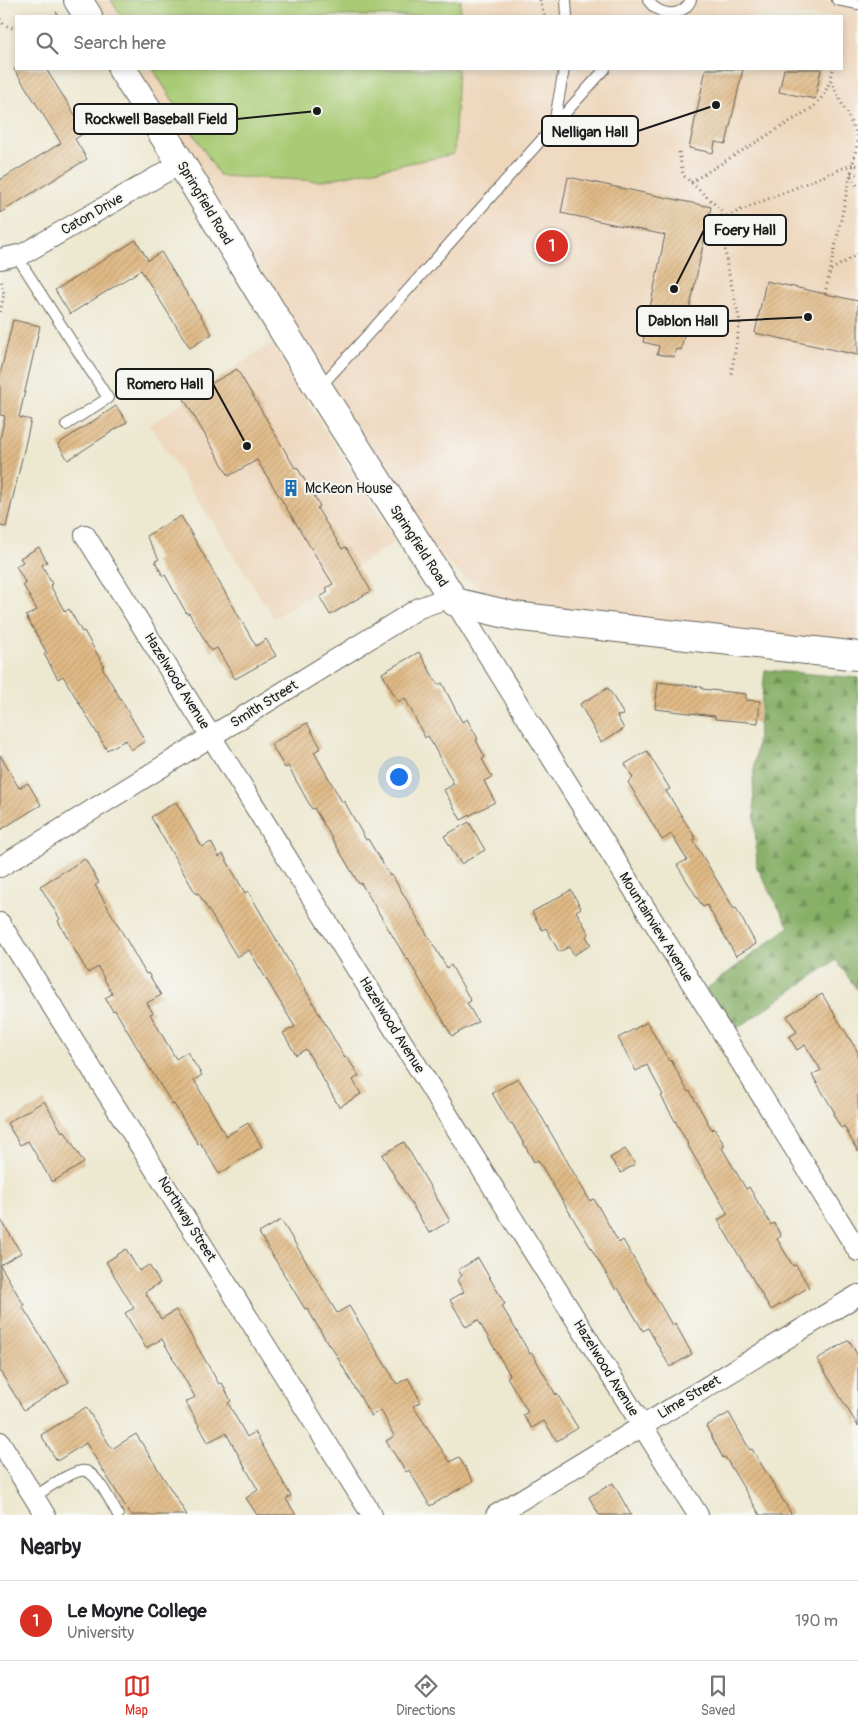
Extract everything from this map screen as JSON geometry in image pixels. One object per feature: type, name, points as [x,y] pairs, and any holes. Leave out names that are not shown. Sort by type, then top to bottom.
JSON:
[{"type":"street","points":[[78,0],[87,15]]},
{"type":"street","name":"Springfield Road","points":[[123,70],[319,389],[455,602],[514,616],[858,656]]},
{"type":"street","name":"Caton Drive","points":[[8,257],[23,254],[181,162]]},
{"type":"street","name":"Hazelwood Avenue","points":[[85,534],[698,1515]]},
{"type":"street","name":"Smith Street","points":[[0,867],[419,608],[444,599],[455,602]]},
{"type":"street","name":"Mountainview Avenue","points":[[455,602],[858,1252]]},
{"type":"street","name":"Northway Street","points":[[0,923],[372,1515]]},
{"type":"street","name":"Lime Street","points":[[496,1515],[858,1295]]},
{"type":"street","points":[[0,1442],[45,1515]]},
{"type":"lane","points":[[566,0],[567,15]]},
{"type":"lane","points":[[648,0],[654,13],[671,14],[681,11],[689,5],[691,0]]},
{"type":"lane","points":[[837,0],[858,4]]},
{"type":"lane","points":[[554,125],[564,70]]},
{"type":"lane","points":[[319,389],[406,294],[604,70]]},
{"type":"lane","points":[[8,257],[108,398],[66,425]]},
{"type":"lane","points":[[34,1497],[75,1472],[86,1471],[96,1479],[118,1515]]},
{"type":"path","points":[[540,0],[544,15]]},
{"type":"path","points":[[0,19],[4,25],[15,30]]},
{"type":"path","points":[[691,182],[812,108],[822,98],[831,81],[833,70]]},
{"type":"path","points":[[825,294],[858,138],[831,81]]},
{"type":"path","points":[[679,152],[683,175],[721,210],[727,266],[740,322],[731,375]]},
{"type":"path","points":[[722,218],[853,164],[858,166]]},
{"type":"path","points":[[851,174],[858,174]]},
{"type":"path","points":[[851,174],[858,188]]},
{"type":"path","points":[[830,270],[858,254]]},
{"type":"path","points":[[0,276],[4,294],[0,312]]},
{"type":"shaded area","points":[[94,0],[858,0],[858,649],[517,606],[492,596],[464,577],[430,545],[138,70],[843,70],[843,15],[103,15]]},
{"type":"shaded area","points":[[271,343],[395,542],[274,618],[150,425]]},
{"type":"green space","points":[[111,0],[461,0],[460,15],[120,15]]},
{"type":"green space","points":[[154,70],[458,70],[454,154],[321,181],[220,176]]},
{"type":"green space","points":[[765,670],[858,678],[858,991],[836,960],[732,1032],[706,989],[789,927],[757,867],[753,780]]},
{"type":"building","points":[[14,69],[47,70],[86,132],[75,139],[87,159],[0,213],[0,180],[61,143]]},
{"type":"building","points":[[706,70],[743,70],[726,144],[715,142],[713,153],[689,148]]},
{"type":"building","points":[[784,70],[821,70],[815,99],[779,92]]},
{"type":"building","points":[[568,177],[711,207],[681,350],[676,349],[674,357],[657,354],[659,346],[643,342],[665,235],[561,213]]},
{"type":"building","points":[[136,240],[148,260],[161,252],[212,334],[190,348],[141,270],[70,314],[55,290]]},
{"type":"building","points":[[766,281],[858,301],[858,355],[755,333]]},
{"type":"building","points":[[13,320],[40,326],[19,417],[31,420],[6,527],[0,526],[0,439],[5,416],[0,415],[0,375]]},
{"type":"building","points":[[237,369],[295,468],[297,467],[320,506],[317,508],[342,549],[346,547],[371,591],[330,615],[320,597],[328,592],[326,588],[333,584],[257,460],[229,476],[184,399]]},
{"type":"building","points":[[116,406],[127,422],[68,460],[58,444]]},
{"type":"building","points":[[181,516],[256,646],[266,639],[276,656],[235,679],[217,648],[211,651],[165,575],[163,576],[155,561],[159,559],[146,536]]},
{"type":"building","points":[[39,547],[47,562],[42,565],[52,584],[50,585],[65,612],[69,609],[82,632],[84,631],[104,666],[102,667],[145,741],[131,750],[126,740],[107,750],[63,676],[58,679],[44,654],[47,653],[26,616],[37,610],[23,585],[26,584],[16,566],[23,562],[20,558]]},
{"type":"building","points":[[419,652],[438,685],[442,683],[462,722],[467,719],[478,739],[476,740],[485,757],[482,759],[492,777],[484,781],[495,802],[461,820],[444,790],[454,784],[428,736],[425,738],[405,698],[398,702],[382,673]]},
{"type":"building","points":[[658,682],[746,694],[746,700],[760,701],[758,723],[715,719],[715,716],[655,709]]},
{"type":"building","points":[[608,688],[624,715],[617,716],[624,729],[601,742],[580,704]]},
{"type":"building","points":[[307,723],[321,748],[314,752],[342,802],[344,801],[366,840],[368,839],[390,876],[392,875],[447,968],[451,965],[471,1001],[467,1003],[478,1022],[452,1036],[408,959],[361,883],[359,884],[314,808],[312,809],[288,766],[285,768],[271,744]]},
{"type":"building","points":[[647,751],[670,789],[666,791],[696,839],[693,840],[734,909],[736,908],[756,944],[736,956],[707,905],[703,907],[677,865],[687,860],[671,834],[662,840],[628,782],[633,778],[625,764]]},
{"type":"building","points":[[0,755],[19,788],[28,783],[41,805],[0,830]]},
{"type":"building","points":[[176,802],[202,847],[211,842],[219,857],[223,854],[245,893],[248,891],[345,1058],[347,1057],[359,1076],[353,1080],[361,1094],[339,1107],[306,1049],[296,1055],[283,1033],[295,1027],[249,950],[237,957],[198,893],[196,894],[151,817]]},
{"type":"building","points":[[469,822],[485,850],[461,864],[444,836]]},
{"type":"building","points":[[85,859],[99,883],[95,885],[146,974],[148,973],[161,995],[147,1003],[153,1013],[150,1014],[176,1059],[187,1052],[202,1075],[194,1080],[226,1136],[248,1123],[262,1147],[219,1174],[200,1142],[198,1144],[150,1069],[115,1010],[113,1011],[105,998],[112,994],[98,967],[88,973],[58,921],[60,919],[40,886]]},
{"type":"building","points":[[571,890],[581,908],[576,911],[589,934],[586,936],[591,945],[574,955],[569,947],[559,952],[546,928],[542,930],[532,912]]},
{"type":"building","points":[[822,994],[858,1052],[858,1152],[844,1126],[841,1128],[833,1114],[835,1113],[812,1075],[821,1070],[805,1045],[797,1050],[789,1037],[797,1032],[787,1016]]},
{"type":"building","points":[[647,1022],[669,1061],[671,1060],[688,1092],[690,1091],[712,1130],[714,1128],[725,1146],[722,1148],[746,1189],[749,1187],[771,1225],[774,1223],[781,1236],[777,1239],[793,1266],[796,1265],[809,1287],[771,1310],[718,1220],[728,1214],[687,1144],[661,1096],[663,1095],[647,1065],[636,1071],[618,1038]]},
{"type":"building","points":[[518,1078],[590,1201],[594,1199],[619,1243],[623,1240],[672,1325],[675,1323],[692,1354],[670,1367],[648,1328],[643,1331],[618,1288],[616,1290],[538,1160],[534,1162],[492,1093]]},
{"type":"building","points":[[44,1101],[62,1132],[64,1130],[84,1163],[52,1182],[28,1141],[20,1145],[7,1123]]},
{"type":"building","points":[[404,1142],[450,1221],[429,1233],[382,1155]]},
{"type":"building","points":[[625,1149],[635,1164],[621,1173],[610,1158]]},
{"type":"building","points":[[0,1218],[21,1253],[0,1265]]},
{"type":"building","points":[[281,1220],[337,1313],[349,1306],[397,1384],[408,1378],[421,1402],[413,1406],[450,1462],[459,1457],[473,1481],[430,1506],[409,1470],[406,1472],[386,1441],[394,1436],[381,1410],[371,1416],[331,1346],[307,1308],[305,1309],[259,1233]]},
{"type":"building","points":[[126,1249],[139,1271],[149,1265],[160,1283],[145,1292],[161,1319],[176,1310],[219,1384],[222,1383],[231,1401],[228,1403],[247,1437],[255,1432],[291,1496],[286,1499],[296,1515],[257,1515],[246,1498],[258,1490],[226,1433],[208,1442],[186,1402],[195,1397],[162,1339],[146,1348],[125,1313],[134,1308],[106,1262]]},
{"type":"building","points":[[478,1258],[505,1304],[502,1306],[530,1354],[532,1353],[556,1395],[578,1428],[557,1441],[544,1421],[532,1428],[523,1415],[528,1412],[507,1377],[510,1375],[478,1320],[466,1327],[450,1300],[464,1292],[457,1280],[462,1276],[458,1270]]},
{"type":"building","points":[[0,1265],[24,1305],[22,1306],[69,1382],[24,1410],[0,1371]]},
{"type":"building","points":[[849,1340],[858,1356],[858,1426],[817,1359]]},
{"type":"building","points":[[86,1407],[112,1449],[136,1434],[187,1515],[131,1515],[86,1443],[57,1461],[41,1435]]},
{"type":"building","points":[[729,1413],[750,1450],[752,1449],[792,1515],[760,1515],[725,1457],[723,1458],[706,1426]]},
{"type":"building","points":[[613,1483],[631,1515],[599,1515],[589,1497]]},
{"type":"place","name":"Nelligan Hall","points":[[716,105]]},
{"type":"place","name":"Rockwell Baseball Field","points":[[317,111]]},
{"type":"place","name":"Le Moyne College","points":[[552,246]]},
{"type":"place","name":"Foery Hall","points":[[674,289]]},
{"type":"place","name":"Dablon Hall","points":[[808,317]]},
{"type":"place","name":"Romero Hall","points":[[247,446]]},
{"type":"place","name":"McKeon House","points":[[291,488]]}]
